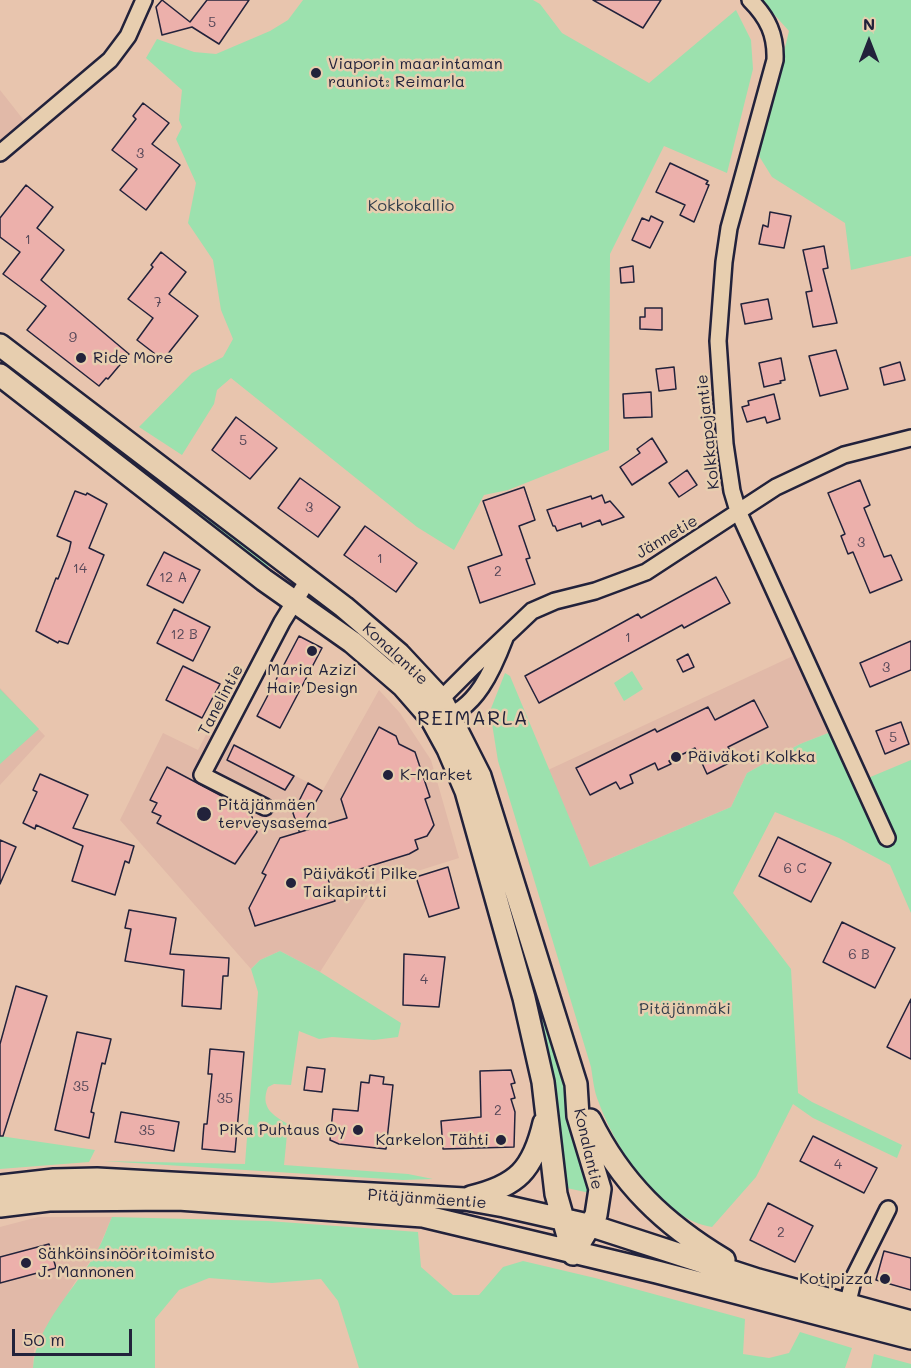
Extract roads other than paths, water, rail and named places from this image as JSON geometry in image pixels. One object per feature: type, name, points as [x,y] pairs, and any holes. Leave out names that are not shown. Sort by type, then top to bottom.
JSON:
[{"type":"main road","name":"Konalantie","points":[[0,345],[380,637],[441,711],[471,754],[492,812],[576,1084],[578,1116],[600,1189],[592,1226],[573,1254]]},
{"type":"main road","name":"Konalantie","points":[[0,375],[377,663],[403,686],[441,711],[448,749],[466,791],[537,1052],[561,1219],[573,1254]]},
{"type":"main road","points":[[576,1084],[597,1134],[637,1194],[701,1246],[758,1280]]},
{"type":"main road","points":[[465,1199],[497,1191],[515,1180],[525,1170],[532,1161],[546,1114]]},
{"type":"main road","name":"Pitäjänmäentie","points":[[0,1186],[54,1180],[97,1179],[465,1199],[592,1226],[758,1280],[911,1338]]},
{"type":"main road","name":"Pitäjänmäentie","points":[[0,1206],[49,1200],[178,1199],[423,1216],[573,1254],[845,1312],[911,1322]]},
{"type":"street","points":[[0,153],[66,100],[110,60],[128,36],[144,0]]},
{"type":"street","name":"Kolkkapojantie","points":[[750,0],[761,11],[773,32],[775,60],[729,228],[720,301],[721,412],[732,491],[738,511],[887,838]]},
{"type":"street","name":"Jännetie","points":[[441,711],[474,696],[487,679],[507,634],[519,620],[540,607],[646,572],[776,488],[844,455],[911,438]]},
{"type":"street","name":"Tanelintie","points":[[265,807],[202,775],[294,600],[308,580]]},
{"type":"street","points":[[845,1312],[854,1277],[888,1209]]},
{"type":"place","name":"Viaporin maarintaman rauniot: Reimarla","points":[[316,73]]},
{"type":"place","name":"Ride More","points":[[81,358]]},
{"type":"place","name":"Maria Azizi Hair Design","points":[[312,651]]},
{"type":"place","name":"Päiväkoti Kolkka","points":[[676,757]]},
{"type":"place","name":"K-Market","points":[[388,775]]},
{"type":"place","name":"Pitäjänmäen terveysasema","points":[[204,814]]},
{"type":"place","name":"Päiväkoti Pilke Taikapirtti","points":[[291,883]]},
{"type":"place","name":"PiKa Puhtaus Oy","points":[[358,1130]]},
{"type":"place","name":"Karkelon Tähti","points":[[501,1140]]},
{"type":"place","name":"Sähköinsinööritoimisto J. Mannonen","points":[[26,1263]]},
{"type":"place","name":"Kotipizza","points":[[885,1279]]},
{"type":"district","name":"REIMARLA","points":[[473,719]]},
{"type":"park label","name":"Kokkokallio","points":[[411,206]]},
{"type":"park label","name":"Pitäjänmäki","points":[[685,1009]]}]
